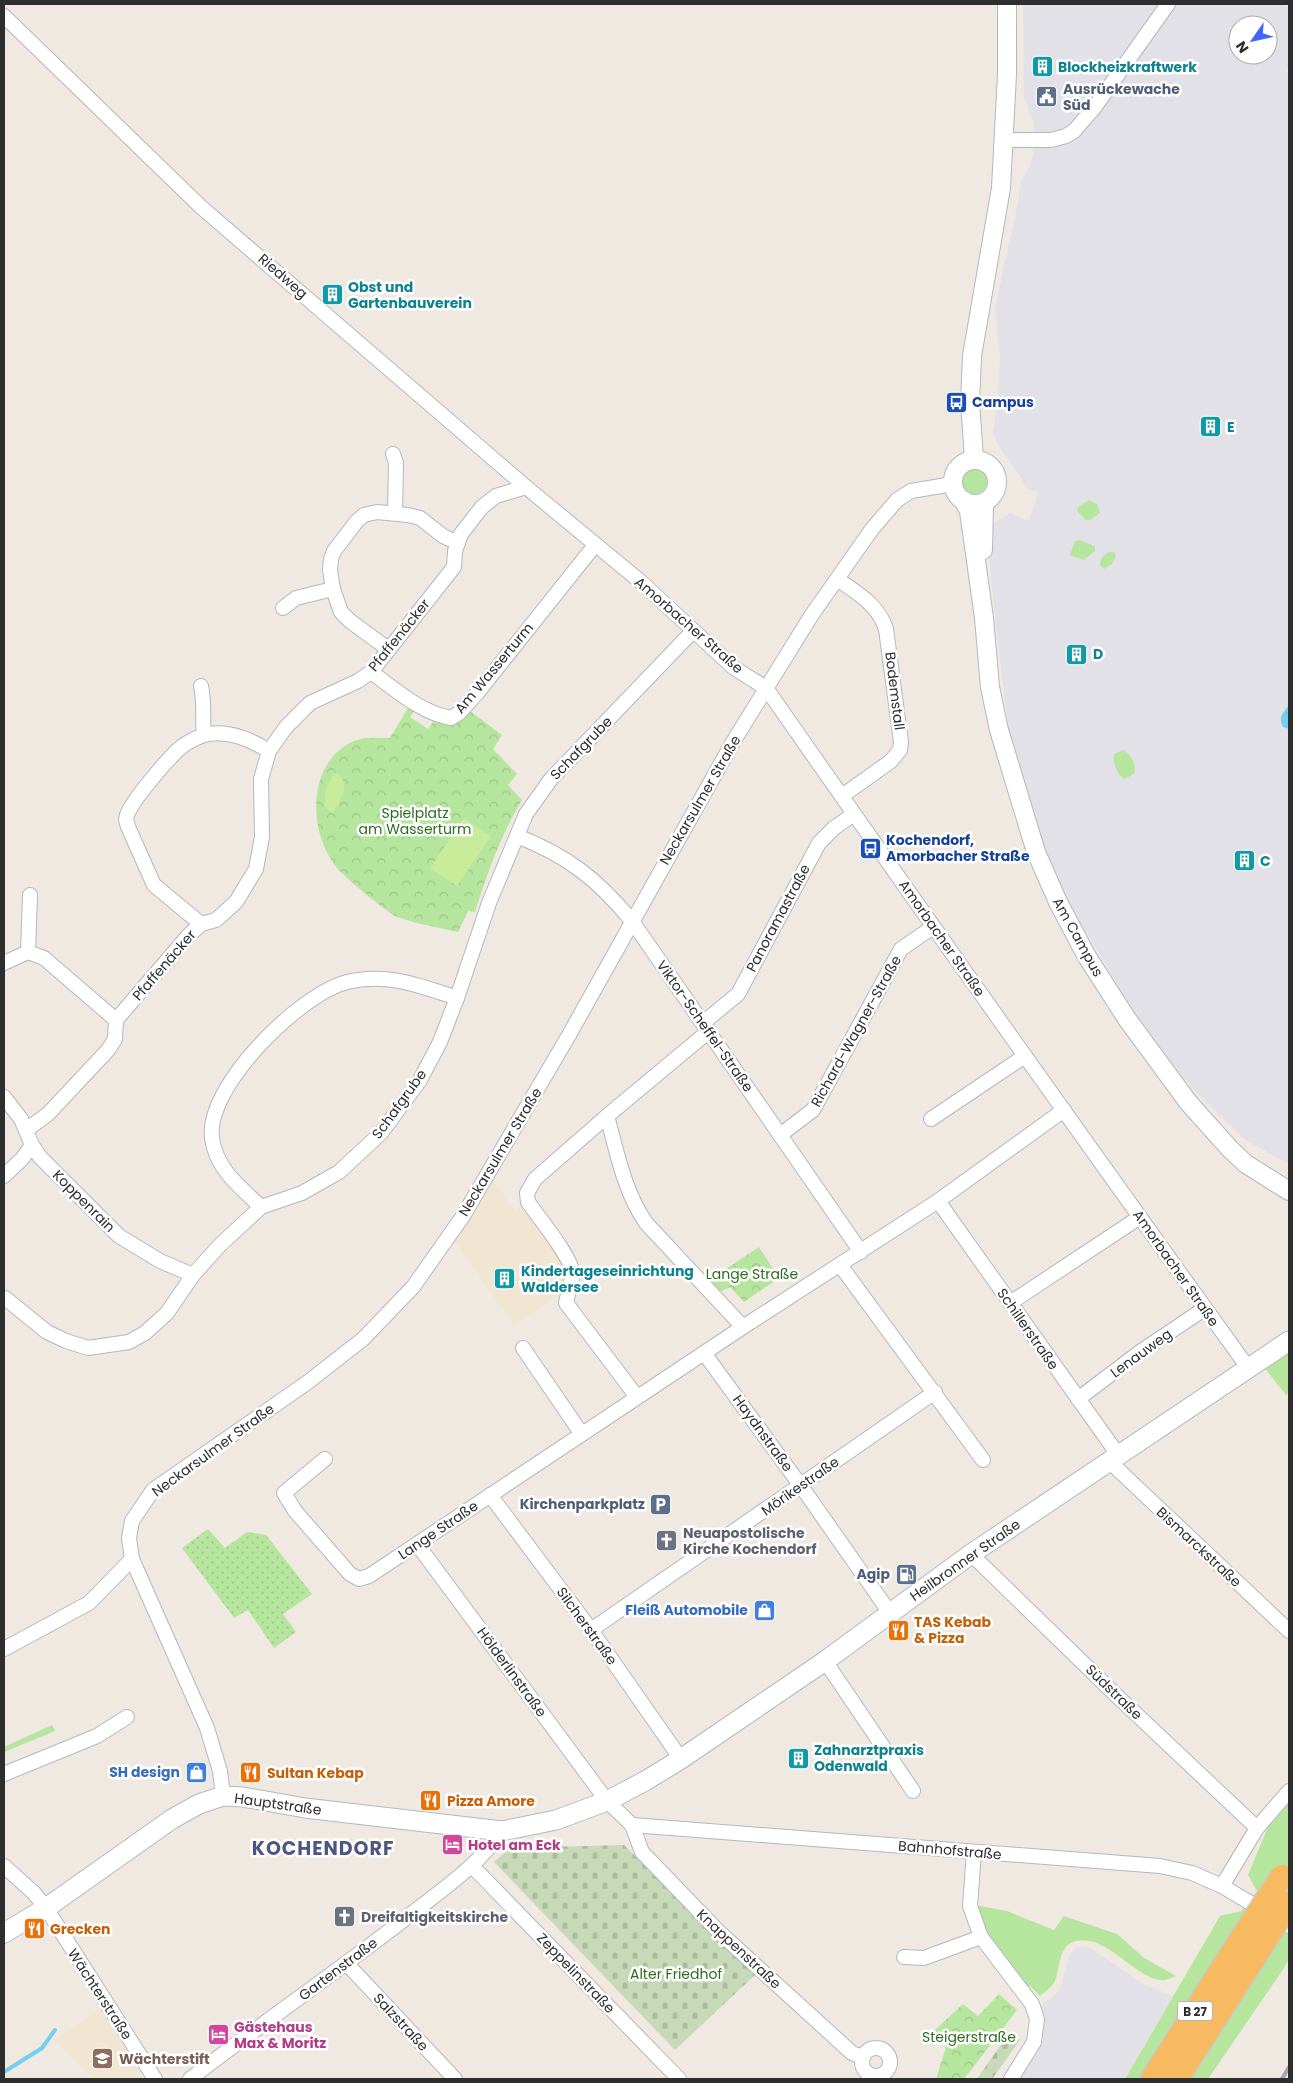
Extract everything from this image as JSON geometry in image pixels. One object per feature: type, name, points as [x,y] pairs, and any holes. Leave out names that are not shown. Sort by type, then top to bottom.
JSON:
[{"type":"highway","name":"B 27","points":[[1176,2079],[1246,1950],[1286,1871]]},
{"type":"highway","name":"B 27","points":[[1152,2079],[1246,1950],[1289,1903]]},
{"type":"main road","name":"Heilbronner Straße","points":[[502,1831],[556,1820],[607,1801],[681,1759],[825,1661],[971,1554],[1289,1341]]},
{"type":"main road","name":"Hauptstraße","points":[[4,1933],[46,1908],[172,1819],[199,1804],[223,1796],[243,1796],[305,1808],[502,1831]]},
{"type":"street","points":[[974,459],[970,402],[972,356],[1000,196],[1008,50],[1007,4]]},
{"type":"street","points":[[1004,140],[1051,140],[1074,132],[1094,108],[1168,4]]},
{"type":"street","name":"Riedweg","points":[[4,16],[201,207],[595,545]]},
{"type":"street","points":[[393,454],[396,463],[394,513]]},
{"type":"street","points":[[974,459],[990,465],[997,475],[995,492],[984,503],[976,504],[963,500],[958,496],[953,484],[954,474],[960,465],[974,459]]},
{"type":"street","name":"Neckarsulmer Straße","points":[[223,1796],[220,1771],[207,1728],[132,1559],[129,1538],[132,1521],[153,1490],[364,1339],[413,1287],[468,1209],[569,1036],[701,798],[811,616],[872,529],[897,500],[911,491],[953,484]]},
{"type":"street","name":"Pfaffenäcker","points":[[116,1020],[200,924],[216,920],[236,902],[256,869],[262,837],[261,779],[269,751],[286,727],[310,703],[358,681],[371,672],[454,567],[455,551],[461,534],[482,508],[496,496],[526,487]]},
{"type":"street","name":"Am Campus","points":[[963,500],[969,511],[984,618],[990,687],[999,730],[1042,869],[1086,955],[1127,1019],[1188,1102],[1246,1164],[1289,1191]]},
{"type":"street","name":"Am Campus","points":[[984,503],[984,618]]},
{"type":"street","points":[[388,649],[350,621],[341,612],[333,589],[330,570],[334,551],[364,514],[377,512],[420,518],[443,536],[458,543]]},
{"type":"street","name":"Amorbacher Straße","points":[[595,545],[641,582],[734,668],[766,688],[933,927],[1204,1309],[1249,1369]]},
{"type":"street","name":"Am Wasserturm","points":[[371,672],[420,706],[439,716],[451,718],[459,713],[478,692],[595,545]]},
{"type":"street","name":"Bodemstall","points":[[837,578],[874,606],[882,616],[889,647],[901,742],[900,750],[891,761],[842,796]]},
{"type":"street","points":[[283,608],[296,598],[333,589]]},
{"type":"street","name":"Schafgrube","points":[[5,1298],[48,1332],[66,1341],[88,1348],[129,1342],[145,1333],[167,1313],[193,1274],[220,1245],[261,1207],[302,1193],[339,1172],[381,1134],[420,1080],[440,1042],[458,998],[489,902],[526,814],[551,779],[693,631]]},
{"type":"street","points":[[201,686],[205,701],[202,719],[204,736]]},
{"type":"street","points":[[200,924],[154,885],[126,820],[127,814],[138,797],[179,750],[204,736],[222,733],[232,734],[253,740],[269,751]]},
{"type":"street","name":"Panoramastraße","points":[[637,1397],[566,1304],[568,1290],[574,1276],[570,1264],[528,1202],[527,1193],[535,1179],[706,1027],[738,994],[819,843],[834,828],[854,814]]},
{"type":"street","name":"Viktor-Scheffel-Straße","points":[[516,836],[552,851],[588,875],[614,899],[632,921],[861,1252]]},
{"type":"street","points":[[28,952],[30,895]]},
{"type":"street","name":"Richard-Wagner-Straße","points":[[780,1135],[813,1110],[901,949],[933,927]]},
{"type":"street","points":[[4,963],[28,952],[44,958],[116,1020],[115,1038],[108,1050],[48,1114],[26,1130]]},
{"type":"street","points":[[261,1207],[228,1175],[217,1158],[211,1136],[216,1106],[242,1064],[269,1034],[323,993],[346,982],[376,977],[402,981],[458,998]]},
{"type":"street","points":[[931,1119],[1025,1056]]},
{"type":"street","name":"Koppenrain","points":[[4,1097],[21,1119],[32,1145],[44,1162],[119,1236],[160,1260],[193,1274]]},
{"type":"street","name":"Lange Straße","points":[[325,1459],[284,1493],[296,1511],[350,1574],[359,1579],[369,1576],[581,1433],[938,1201],[1064,1110]]},
{"type":"street","points":[[607,1116],[634,1206],[646,1223],[743,1327]]},
{"type":"street","points":[[4,1176],[22,1159],[32,1145]]},
{"type":"street","name":"Schillerstraße","points":[[938,1201],[1078,1399],[1114,1459]]},
{"type":"street","points":[[1010,1303],[1140,1217]]},
{"type":"street","points":[[840,1265],[935,1392],[983,1460]]},
{"type":"street","name":"Lenauweg","points":[[1078,1399],[1140,1352],[1204,1309]]},
{"type":"street","points":[[523,1348],[581,1433]]},
{"type":"street","name":"Haydnstraße","points":[[704,1353],[801,1486],[890,1613]]},
{"type":"street","name":"Mörikestraße","points":[[591,1630],[935,1392]]},
{"type":"street","name":"Bismarckstraße","points":[[1114,1459],[1289,1631]]},
{"type":"street","name":"Silcherstraße","points":[[490,1495],[591,1630],[681,1759]]},
{"type":"street","name":"Hölderlinstraße","points":[[417,1544],[607,1801]]},
{"type":"street","name":"Südstraße","points":[[971,1554],[1117,1696],[1257,1828]]},
{"type":"street","points":[[4,1649],[89,1603],[132,1559]]},
{"type":"street","points":[[825,1661],[913,1791]]},
{"type":"street","points":[[4,1774],[97,1736],[127,1717]]},
{"type":"street","points":[[1222,1886],[1257,1828],[1289,1791]]},
{"type":"street","points":[[607,1801],[632,1825]]},
{"type":"street","name":"Bahnhofstraße","points":[[632,1825],[1160,1866],[1192,1873],[1222,1886],[1289,1926]]},
{"type":"street","name":"Knappenstraße","points":[[632,1825],[642,1852],[719,1932],[852,2053],[863,2057]]},
{"type":"street","name":"Gartenstraße","points":[[190,2079],[347,1964],[472,1866],[502,1831]]},
{"type":"street","points":[[974,1852],[970,1906],[981,1937],[1032,2004],[1037,2019],[1034,2042],[1011,2079]]},
{"type":"street","name":"Wächterstraße","points":[[4,1866],[34,1893],[46,1908],[155,2079]]},
{"type":"street","name":"Zeppelinstraße","points":[[472,1866],[679,2079]]},
{"type":"street","points":[[904,1957],[924,1958],[981,1937]]},
{"type":"street","name":"Salzstraße","points":[[347,1964],[455,2079]]},
{"type":"shaded area","points":[[1023,4],[1281,4],[1289,8],[1289,66],[1286,71],[1289,74],[1289,1164],[1244,1139],[1194,1090],[1149,1036],[1066,899],[1041,847],[1009,732],[986,528],[1010,513],[1029,521],[1038,493],[1026,488],[997,443],[993,433],[998,402],[1000,357],[995,308],[1021,181],[1030,166],[1033,153],[1034,123],[1024,97]]},
{"type":"shaded area","points":[[488,1173],[515,1211],[523,1205],[572,1279],[568,1289],[514,1326],[450,1234]]},
{"type":"shaded area","points":[[1085,1946],[1143,1984],[1173,1996],[1125,2079],[1014,2079],[1039,2048],[1043,2039],[1040,2006],[1058,1992],[1070,1954],[1077,1947]]},
{"type":"shaded area","name":"Wächterstift","points":[[100,2009],[143,2079],[94,2079],[54,2040]]},
{"type":"green space","points":[[974,468],[983,472],[987,481],[983,490],[974,494],[965,490],[961,481],[965,472]]},
{"type":"green space","points":[[1089,500],[1097,504],[1100,513],[1090,520],[1086,520],[1077,511],[1078,507]]},
{"type":"green space","points":[[1079,540],[1095,546],[1095,551],[1084,560],[1070,555],[1075,541]]},
{"type":"green space","points":[[1109,552],[1114,552],[1116,556],[1112,564],[1104,569],[1100,566],[1101,561]]},
{"type":"green space","name":"Spielplatz am Wasserturm","points":[[408,708],[415,710],[410,717],[428,729],[433,722],[444,724],[453,722],[470,711],[502,735],[493,749],[517,774],[508,785],[522,800],[495,854],[475,912],[468,911],[458,932],[395,916],[337,868],[327,853],[321,837],[317,819],[316,800],[319,782],[326,766],[337,752],[352,742],[366,738],[390,738]]},
{"type":"green space","points":[[1123,750],[1131,757],[1135,767],[1134,774],[1124,779],[1114,764],[1114,754]]},
{"type":"green space","points":[[335,774],[338,774],[344,783],[344,792],[334,812],[331,812],[325,807],[325,798],[326,790]]},
{"type":"green space","points":[[464,818],[491,836],[457,886],[430,868]]},
{"type":"green space","name":"Lange Straße","points":[[759,1247],[779,1278],[744,1302],[730,1287],[719,1292],[711,1279]]},
{"type":"green space","points":[[1289,1353],[1289,1393],[1286,1395],[1264,1367]]},
{"type":"green space","points":[[208,1529],[225,1548],[247,1532],[266,1535],[312,1594],[283,1614],[296,1632],[274,1648],[248,1610],[234,1618],[182,1548]]},
{"type":"green space","points":[[52,1725],[55,1731],[4,1752],[4,1747]]},
{"type":"green space","points":[[1289,1802],[1289,1959],[1284,1968],[1208,2079],[1125,2079],[1220,1916],[1241,1911],[1257,1891],[1248,1875],[1267,1829]]},
{"type":"green space","name":"Alter Friedhof","points":[[624,1845],[755,1975],[675,2050],[494,1862],[510,1848]]},
{"type":"green space","points":[[974,1905],[1007,1911],[1054,1930],[1064,1916],[1117,1934],[1144,1958],[1176,1976],[1165,1980],[1155,1979],[1133,1967],[1100,1944],[1076,1941],[1066,1947],[1060,1959],[1056,1978],[1051,1987],[1040,1996],[1030,1986],[1025,1991],[984,1935]]},
{"type":"green space","name":"Steigerstraße","points":[[999,1994],[1017,2010],[964,2079],[936,2079],[947,2044],[935,2030],[963,2004],[978,2016]]},
{"type":"green space","points":[[1009,2033],[1020,2040],[992,2079],[977,2079]]},
{"type":"water","points":[[1289,705],[1289,729],[1283,727],[1281,720]]},
{"type":"waterway","points":[[4,2072],[42,2048],[55,2030]]},
{"type":"railway","points":[[1282,2079],[1289,2067]]},
{"type":"place","name":"Blockheizkraftwerk","points":[[1042,67]]},
{"type":"place","name":"Ausrückewache Süd","points":[[1047,97]]},
{"type":"place","name":"Obst und Gartenbauverein","points":[[332,295]]},
{"type":"place","name":"Campus","points":[[956,402]]},
{"type":"place","name":"E","points":[[1211,427]]},
{"type":"place","name":"D","points":[[1077,654]]},
{"type":"place","name":"Kochendorf, Amorbacher Straße","points":[[870,848]]},
{"type":"place","name":"C","points":[[1244,861]]},
{"type":"place","name":"Kindertageseinrichtung Waldersee","points":[[505,1279]]},
{"type":"place","name":"Kirchenparkplatz","points":[[661,1504]]},
{"type":"place","name":"Neuapostolische Kirche Kochendorf","points":[[667,1541]]},
{"type":"place","name":"Agip","points":[[906,1574]]},
{"type":"place","name":"Fleiß Automobile","points":[[764,1610]]},
{"type":"place","name":"TAS Kebab & Pizza","points":[[898,1630]]},
{"type":"place","name":"Zahnarztpraxis Odenwald","points":[[798,1758]]},
{"type":"place","name":"SH design","points":[[196,1772]]},
{"type":"place","name":"Sultan Kebap","points":[[251,1773]]},
{"type":"place","name":"Pizza Amore","points":[[431,1801]]},
{"type":"place","name":"Hotel am Eck","points":[[452,1845]]},
{"type":"place","name":"Dreifaltigkeitskirche","points":[[345,1917]]},
{"type":"place","name":"Grecken","points":[[34,1929]]},
{"type":"place","name":"Gästehaus Max & Moritz","points":[[218,2035]]},
{"type":"place","name":"Wächterstift","points":[[103,2059]]},
{"type":"district","name":"KOCHENDORF","points":[[323,1848]]}]
